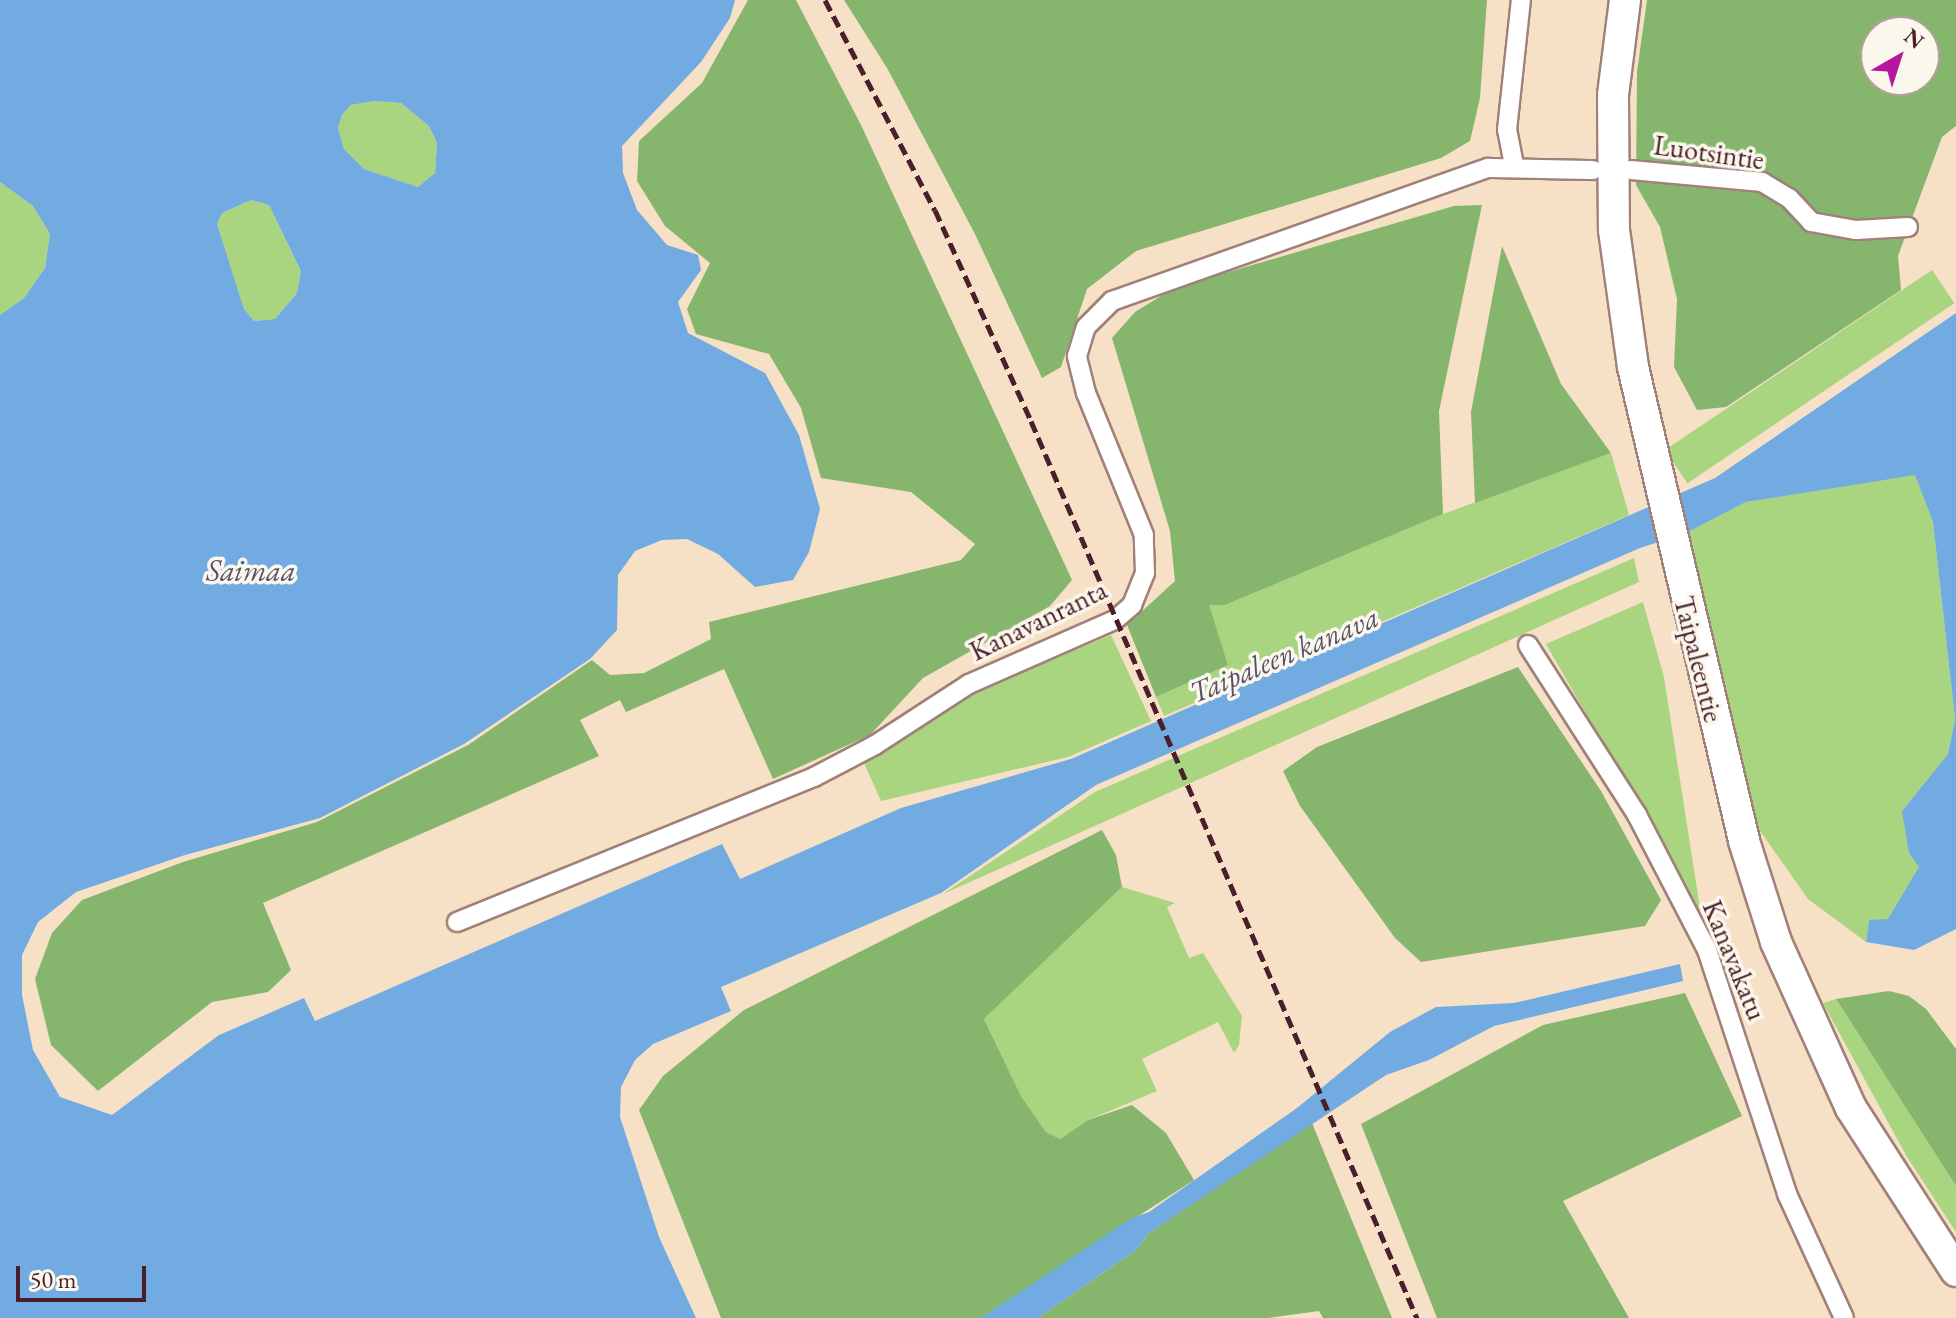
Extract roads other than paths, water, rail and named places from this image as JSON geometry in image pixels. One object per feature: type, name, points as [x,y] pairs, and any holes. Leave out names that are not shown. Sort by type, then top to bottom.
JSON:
[{"type":"highway","name":"Taipaleentie","points":[[1625,0],[1613,95],[1614,230],[1633,367],[1657,488],[1744,841],[1776,942],[1851,1108],[1956,1271]]},
{"type":"street","points":[[1521,0],[1507,130],[1514,165],[1593,170]]},
{"type":"street","name":"Kanavanranta","points":[[457,922],[814,777],[875,745],[969,684],[1115,620],[1132,605],[1145,573],[1144,535],[1086,393],[1077,356],[1086,327],[1112,301],[1204,265],[1488,168],[1514,165]]},
{"type":"street","name":"Luotsintie","points":[[1631,170],[1762,182],[1789,198],[1811,222],[1856,230],[1908,227]]},
{"type":"street","name":"Kanavakatu","points":[[1528,645],[1637,815],[1707,950],[1787,1194],[1844,1318]]},
{"type":"water","name":"Saimaa","points":[[0,0],[735,0],[730,18],[701,62],[622,146],[623,173],[637,210],[667,245],[698,255],[701,270],[678,302],[688,333],[765,373],[799,435],[820,509],[809,552],[793,580],[755,587],[718,554],[687,539],[662,540],[635,551],[618,575],[617,630],[590,659],[464,744],[320,818],[185,855],[76,892],[38,922],[22,955],[22,995],[33,1050],[60,1097],[112,1115],[219,1035],[304,998],[315,1021],[722,844],[740,879],[901,808],[1071,759],[1715,478],[1956,313],[1956,929],[1914,950],[1866,942],[1869,920],[1888,919],[1919,867],[1909,853],[1902,811],[1948,754],[1955,719],[1933,522],[1915,475],[1746,502],[1686,533],[1640,548],[1096,785],[941,893],[721,987],[731,1011],[653,1044],[635,1060],[621,1087],[620,1117],[659,1237],[696,1318],[0,1318],[0,315],[24,298],[45,268],[50,234],[33,206],[0,182]],"holes":[[[374,101],[401,103],[429,126],[437,143],[435,173],[418,187],[364,169],[344,149],[338,128],[342,115],[351,105]],[[251,200],[269,205],[301,271],[297,293],[275,319],[254,321],[244,309],[217,224],[222,213]]]},
{"type":"water","points":[[1680,964],[1683,981],[1494,1026],[1429,1060],[1386,1075],[1149,1233],[1136,1250],[1038,1318],[981,1318],[1130,1219],[1149,1212],[1297,1108],[1390,1032],[1436,1007],[1514,1003]]},
{"type":"railway","points":[[825,0],[935,210],[1031,421],[1417,1318]]},
{"type":"water label","name":"Taipaleen kanava","points":[[1284,655]]}]
